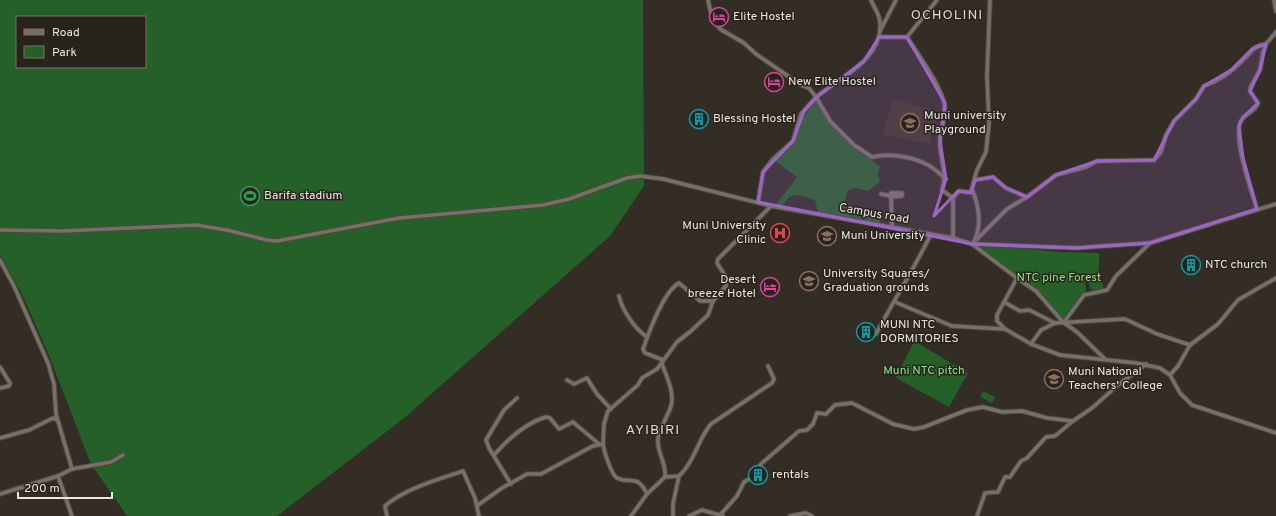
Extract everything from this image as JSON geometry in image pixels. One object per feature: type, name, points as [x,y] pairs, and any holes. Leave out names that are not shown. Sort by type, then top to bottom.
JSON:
[{"type":"street","points":[[704,0],[709,5]]},
{"type":"street","points":[[708,0],[712,18],[720,29],[744,42],[760,57],[801,85],[809,88],[830,121],[864,153],[872,157],[879,154],[892,155],[927,164],[946,179]]},
{"type":"street","points":[[758,202],[763,172],[773,159],[793,141],[801,114],[816,97],[864,61],[873,49],[879,37],[880,31],[879,16],[871,0]]},
{"type":"street","points":[[880,31],[896,0]]},
{"type":"street","points":[[907,37],[937,0]]},
{"type":"street","points":[[953,238],[953,198],[959,191],[969,192],[972,189],[977,170],[986,152],[989,123],[987,76],[990,0]]},
{"type":"street","points":[[1274,0],[1276,10]]},
{"type":"street","points":[[1256,209],[1242,158],[1240,126],[1243,117],[1254,110],[1258,103],[1250,90],[1260,70],[1266,44],[1276,32]]},
{"type":"street","points":[[879,37],[907,37]]},
{"type":"street","points":[[907,37],[924,63],[945,103],[940,141],[946,179],[942,190],[953,198]]},
{"type":"street","points":[[972,244],[1008,209],[1056,175],[1086,167],[1097,161],[1154,160],[1161,152],[1166,135],[1174,120],[1196,99],[1204,86],[1214,83],[1244,60],[1252,49],[1259,45],[1266,44]]},
{"type":"street","name":"Campus road","points":[[0,230],[57,231],[196,224],[267,240],[277,240],[399,218],[543,205],[569,198],[627,178],[652,177],[771,206],[953,238],[972,244]]},
{"type":"street","points":[[975,180],[993,177],[1006,188],[1027,197]]},
{"type":"street","points":[[972,189],[977,201],[978,214],[978,232],[972,244]]},
{"type":"street","points":[[881,194],[891,196],[891,193],[902,193],[902,196],[891,197],[892,227]]},
{"type":"street","points":[[972,244],[1076,248],[1150,243],[1276,204]]},
{"type":"street","points":[[647,494],[641,484],[635,480],[620,479],[614,476],[605,457],[604,424],[606,415],[638,385],[642,378],[657,369],[677,342],[691,332],[708,315],[713,301],[723,290],[727,282],[718,266],[718,259],[771,206]]},
{"type":"street","points":[[873,333],[876,334],[893,302],[914,269],[931,234]]},
{"type":"street","points":[[1063,322],[1084,295],[1106,290],[1116,276],[1150,243]]},
{"type":"street","points":[[972,244],[1036,291],[1063,322],[1077,332],[1105,358]]},
{"type":"street","points":[[0,260],[17,292],[48,363],[54,384],[57,420],[72,469]]},
{"type":"street","points":[[1017,278],[997,315],[997,321],[1005,329],[1031,344],[1060,355],[1105,358],[1146,364],[1160,368],[1170,375],[1180,393],[1194,406],[1276,433]]},
{"type":"street","points":[[1170,375],[1178,366],[1190,345],[1218,324],[1238,300],[1276,278]]},
{"type":"street","points":[[665,477],[666,466],[661,456],[658,439],[671,408],[672,399],[663,362],[645,353],[643,349],[655,315],[678,284],[683,286],[693,297],[700,301],[713,301]]},
{"type":"street","points":[[619,296],[630,318],[639,331],[647,337]]},
{"type":"street","points":[[895,302],[952,326],[1005,329]]},
{"type":"street","points":[[1004,302],[1020,311],[1029,310],[1046,317],[1055,323]]},
{"type":"street","points":[[1031,344],[1042,330],[1055,323],[1084,320],[1125,319],[1157,334],[1190,345]]},
{"type":"street","points":[[977,516],[980,513],[980,506],[985,493],[998,492],[1005,477],[1009,478],[1021,461],[1027,458],[1046,438],[1054,436],[1092,408],[1118,385],[1146,364]]},
{"type":"street","points":[[673,516],[673,504],[679,476],[695,455],[705,430],[711,424],[774,381],[768,366]]},
{"type":"street","points":[[0,367],[10,383],[6,388],[0,388]]},
{"type":"street","points":[[567,380],[576,384],[587,378],[597,394],[611,409]]},
{"type":"street","points":[[511,484],[488,446],[486,438],[504,410],[517,398]]},
{"type":"street","points":[[689,516],[702,510],[721,515],[737,496],[744,482],[751,478],[761,464],[778,450],[782,443],[790,440],[798,431],[807,430],[813,424],[817,413],[826,414],[835,405],[839,404],[855,404],[893,424],[914,429],[924,427],[967,410],[983,407],[1002,412],[1022,411],[1047,418],[1073,421]]},
{"type":"street","points":[[494,455],[508,439],[532,423],[546,417],[550,418],[560,429],[573,422],[599,444]]},
{"type":"street","points":[[0,438],[28,430],[53,418],[57,420]]},
{"type":"street","points":[[478,505],[502,488],[527,474],[541,474],[599,444],[604,444]]},
{"type":"street","points":[[0,494],[58,476],[72,469],[111,462],[123,455]]},
{"type":"street","points":[[387,516],[385,506],[397,497],[436,480],[463,471],[478,505],[479,516]]},
{"type":"street","points":[[58,476],[72,516]]},
{"type":"street","points":[[631,516],[647,494],[665,477],[679,476]]},
{"type":"street","points":[[790,516],[806,513],[812,516]]},
{"type":"highlighted area","points":[[879,37],[907,37],[945,103],[940,141],[946,179],[934,216],[958,191],[971,193],[975,180],[993,177],[1006,188],[1027,197],[1056,175],[1097,161],[1154,160],[1174,121],[1196,99],[1204,86],[1231,70],[1252,49],[1266,44],[1260,70],[1250,91],[1258,103],[1243,117],[1239,126],[1243,158],[1257,209],[1150,243],[1076,248],[972,244],[758,202],[763,172],[793,141],[804,111],[818,96],[864,61]]},
{"type":"shaded area","name":"Muni university Playground","points":[[894,99],[937,111],[930,144],[882,135]]},
{"type":"green space","points":[[0,0],[643,0],[644,186],[610,236],[403,419],[277,516],[127,516],[91,464],[48,353],[21,292],[0,255]]},
{"type":"green space","points":[[818,99],[823,110],[837,128],[880,167],[878,173],[880,182],[868,191],[856,188],[847,191],[845,202],[861,211],[877,211],[881,218],[879,224],[818,212],[815,200],[799,195],[790,196],[781,207],[775,206],[797,177],[774,160],[794,144],[800,121]]},
{"type":"green space","name":"NTC pine Forest","points":[[974,245],[1063,252],[1099,253],[1099,271],[1104,289],[1091,290],[1088,281],[1085,281],[1086,292],[1064,321],[1035,289]]},
{"type":"green space","name":"Muni NTC pitch","points":[[914,341],[968,373],[949,407],[896,378]]},
{"type":"green space","points":[[983,391],[995,397],[992,403],[980,397]]},
{"type":"place","name":"Elite Hostel","points":[[719,17]]},
{"type":"place","name":"New Elite Hostel","points":[[774,82]]},
{"type":"place","name":"Blessing Hostel","points":[[699,119]]},
{"type":"place","name":"Muni university Playground","points":[[910,123]]},
{"type":"place","name":"Barifa stadium","points":[[250,196]]},
{"type":"place","name":"Muni University Clinic","points":[[780,233]]},
{"type":"place","name":"Muni University","points":[[827,236]]},
{"type":"place","name":"NTC church","points":[[1191,265]]},
{"type":"place","name":"University Squares/ Graduation grounds","points":[[809,281]]},
{"type":"place","name":"Desert breeze Hotel","points":[[770,287]]},
{"type":"place","name":"MUNI NTC DORMITORIES","points":[[866,332]]},
{"type":"place","name":"Muni National Teachers' College","points":[[1054,379]]},
{"type":"place","name":"rentals","points":[[758,475]]},
{"type":"district","name":"OCHOLINI","points":[[947,15]]},
{"type":"district","name":"AYIBIRI","points":[[653,430]]}]
